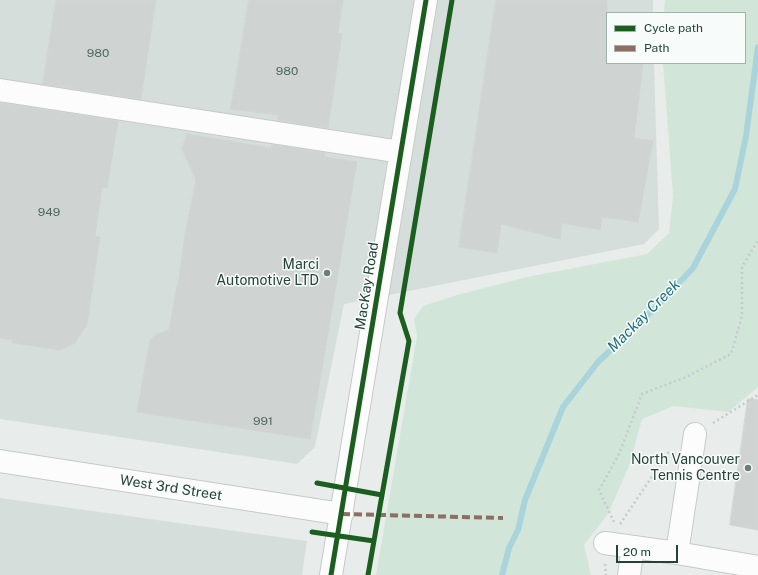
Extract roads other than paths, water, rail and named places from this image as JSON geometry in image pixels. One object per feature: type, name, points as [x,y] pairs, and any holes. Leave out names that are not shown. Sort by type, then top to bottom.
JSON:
[{"type":"street","name":"MacKay Road","points":[[331,575],[426,0]]},
{"type":"street","points":[[0,90],[401,152]]},
{"type":"street","points":[[677,553],[695,434]]},
{"type":"street","name":"West 3rd Street","points":[[0,461],[342,514]]},
{"type":"street","points":[[611,536],[633,547],[758,567]]},
{"type":"street","points":[[628,575],[633,547]]},
{"type":"waterway","name":"Mackay Creek","points":[[502,575],[509,548],[518,530],[525,500],[563,407],[598,362],[656,307],[693,268],[735,189],[746,136],[758,47]]},
{"type":"place","name":"Marci Automotive LTD","points":[[327,273]]},
{"type":"place","name":"North Vancouver Tennis Centre","points":[[748,468]]}]
